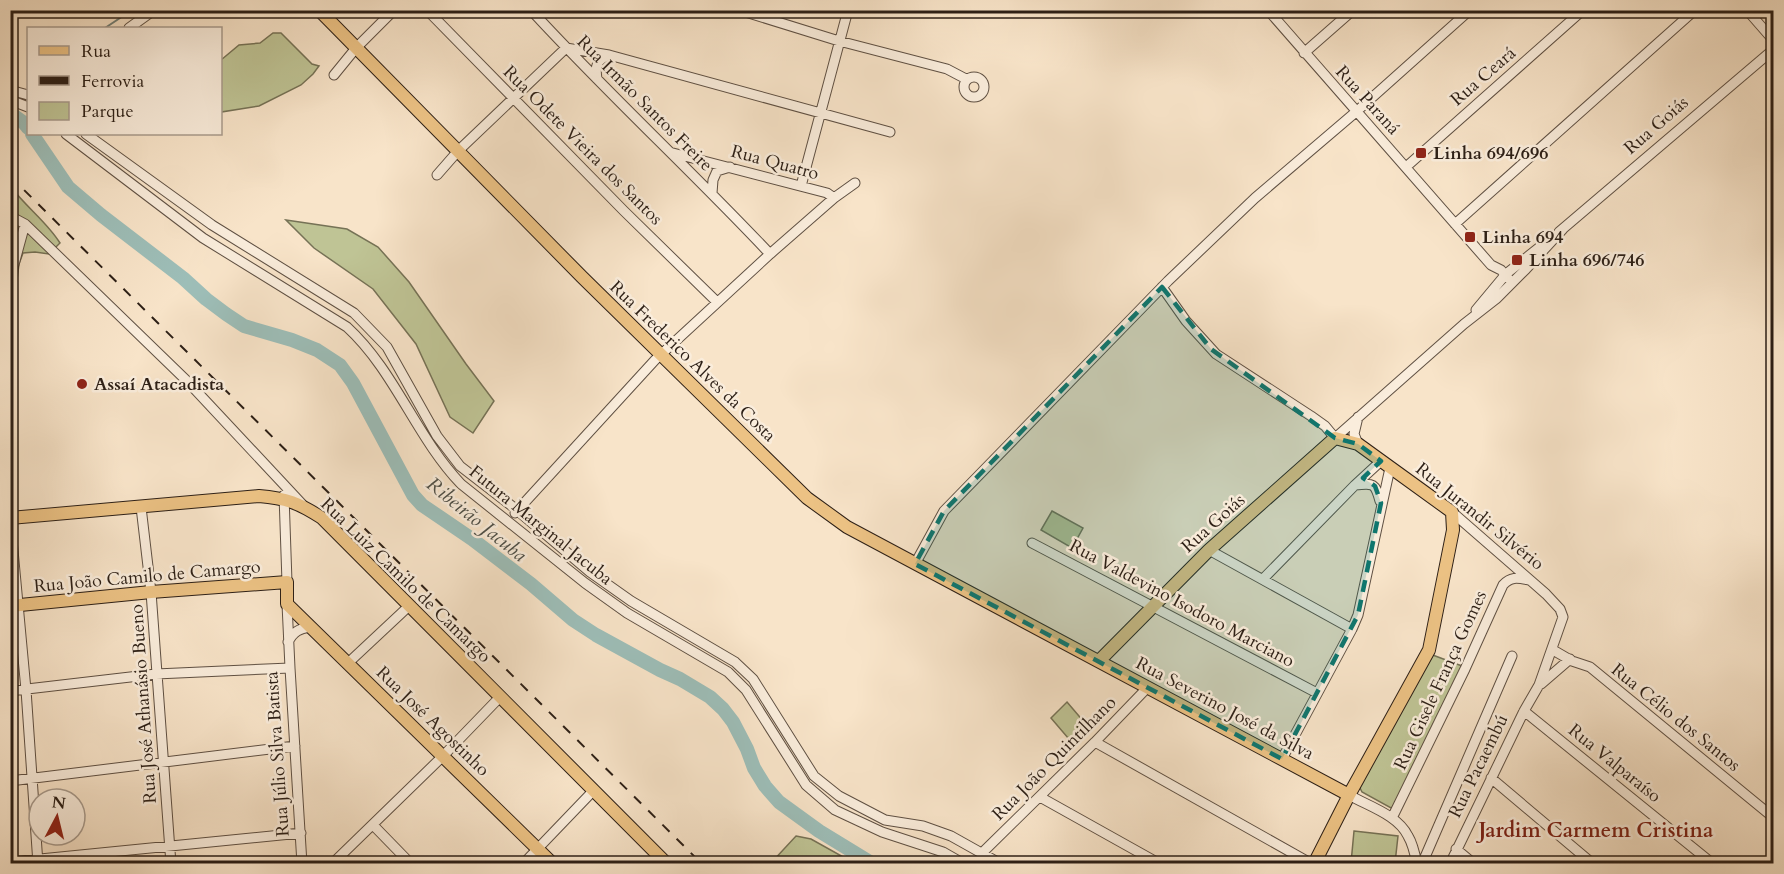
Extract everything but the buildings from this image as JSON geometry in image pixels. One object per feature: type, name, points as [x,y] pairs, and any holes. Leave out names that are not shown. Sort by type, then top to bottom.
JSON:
[{"type":"main road","name":"Rua Frederico Alves da Costa","points":[[319,10],[582,277],[807,498],[847,528],[1099,661]]},
{"type":"main road","name":"Rua Jurandir Silvério","points":[[1335,438],[1358,444],[1452,512]]},
{"type":"main road","name":"Rua Goiás","points":[[1099,661],[1209,550],[1335,438]]},
{"type":"main road","name":"Rua Luiz Camilo de Camargo","points":[[10,518],[259,496],[279,497],[303,506],[322,518],[667,864]]},
{"type":"main road","points":[[1313,864],[1429,650],[1453,530],[1452,512]]},
{"type":"main road","name":"Rua João Camilo de Camargo","points":[[15,606],[151,592],[287,582]]},
{"type":"main road","name":"Rua Júlio Silva Batista","points":[[287,582],[287,604]]},
{"type":"main road","name":"Rua José Agostinho","points":[[287,604],[553,864]]},
{"type":"main road","name":"Rua Severino José da Silva","points":[[1099,661],[1349,795]]},
{"type":"main road","points":[[1334,786],[1340,797],[1341,810]]},
{"type":"street","points":[[130,27],[154,10]]},
{"type":"street","points":[[334,75],[356,48],[394,10]]},
{"type":"street","name":"Rua Odete Vieira dos Santos","points":[[426,10],[624,212],[717,302]]},
{"type":"street","name":"Rua Irmão Santos Freire","points":[[531,10],[770,254]]},
{"type":"street","points":[[739,10],[839,41],[947,69],[966,79]]},
{"type":"street","points":[[801,186],[848,10]]},
{"type":"street","name":"Rua Paraná","points":[[1268,10],[1491,265],[1506,274]]},
{"type":"street","points":[[1305,53],[1353,10]]},
{"type":"street","points":[[915,564],[944,511],[1162,287],[1255,198],[1470,10]]},
{"type":"street","name":"Rua Ceará","points":[[1406,166],[1583,10]]},
{"type":"street","points":[[1455,224],[1695,10]]},
{"type":"street","points":[[1747,10],[1773,41]]},
{"type":"street","points":[[437,175],[458,151],[566,48],[609,55],[890,132]]},
{"type":"street","name":"Rua Goiás","points":[[1464,324],[1506,274],[1563,229],[1773,49]]},
{"type":"street","points":[[597,79],[597,63],[609,55]]},
{"type":"street","points":[[14,96],[27,105]]},
{"type":"street","name":"Futura Marginal Jacuba","points":[[67,135],[203,238],[347,327],[377,359],[446,467],[461,484],[585,583],[627,613],[728,672],[746,690],[806,785],[835,810],[882,832],[943,852],[963,863]]},
{"type":"street","name":"Futura Marginal Jacuba","points":[[87,135],[212,225],[354,313],[387,347],[437,436],[460,466],[517,510],[590,572],[630,601],[735,662],[753,680],[814,776],[839,796],[885,820],[923,826],[951,836],[982,853],[991,861],[1001,864]]},
{"type":"street","name":"Rua Quatro","points":[[671,152],[827,193],[834,198]]},
{"type":"street","name":"Rua Irmão Santos Freire","points":[[712,193],[713,180],[717,171],[730,167]]},
{"type":"street","points":[[508,522],[660,355],[770,254],[834,198],[855,183]]},
{"type":"street","points":[[10,216],[25,224],[187,381],[303,506]]},
{"type":"street","points":[[10,279],[25,224]]},
{"type":"street","name":"Rua Goiás","points":[[1335,438],[1508,288],[1563,229]]},
{"type":"street","name":"Rua Paraná","points":[[1491,265],[1498,284]]},
{"type":"street","points":[[1498,284],[1508,288],[1509,281],[1506,274]]},
{"type":"street","points":[[1162,287],[1186,321],[1211,349],[1325,426],[1335,438]]},
{"type":"street","points":[[1358,417],[1354,429],[1358,444]]},
{"type":"street","points":[[1263,579],[1355,484],[1385,465]]},
{"type":"street","points":[[1282,759],[1358,615],[1381,503],[1385,465]]},
{"type":"street","name":"Rua Júlio Silva Batista","points":[[283,484],[287,582]]},
{"type":"street","points":[[1355,484],[1376,486],[1381,503]]},
{"type":"street","name":"Rua José Athanásio Bueno","points":[[141,507],[151,592],[171,864]]},
{"type":"street","name":"Rua Jurandir Silvério","points":[[1452,512],[1532,581],[1560,609],[1563,617],[1553,650]]},
{"type":"street","points":[[10,518],[15,606],[26,690],[38,862]]},
{"type":"street","name":"Rua Valdevino Isodoro Marciano","points":[[1032,543],[1317,693]]},
{"type":"street","points":[[1209,550],[1352,629]]},
{"type":"street","name":"Rua Gisele França Gomes","points":[[1392,818],[1465,669],[1503,585],[1507,580],[1517,577],[1532,581]]},
{"type":"street","name":"Rua Júlio Silva Batista","points":[[287,604],[302,864]]},
{"type":"street","points":[[347,664],[409,606]]},
{"type":"street","points":[[288,642],[297,630],[310,627]]},
{"type":"street","name":"Rua Célio dos Santos","points":[[1553,650],[1590,667],[1773,818]]},
{"type":"street","name":"Rua Pacaembú","points":[[1450,864],[1524,711],[1539,686],[1553,650]]},
{"type":"street","points":[[1422,864],[1512,656]]},
{"type":"street","name":"Rua Pacaembú","points":[[1539,686],[1570,659]]},
{"type":"street","points":[[10,691],[156,674],[290,668]]},
{"type":"street","name":"Rua João Quintilhano","points":[[982,853],[1148,687]]},
{"type":"street","points":[[332,864],[500,697]]},
{"type":"street","name":"Rua Valparaíso","points":[[1524,711],[1713,864]]},
{"type":"street","points":[[1095,742],[1313,864]]},
{"type":"street","points":[[10,781],[295,746]]},
{"type":"street","points":[[1491,778],[1593,864]]},
{"type":"street","points":[[523,864],[594,790]]},
{"type":"street","name":"Rua Severino José da Silva","points":[[1349,795],[1392,818],[1407,833],[1417,864]]},
{"type":"street","points":[[1040,796],[1160,864]]},
{"type":"street","points":[[373,825],[411,864]]},
{"type":"street","points":[[10,862],[38,862],[301,833]]},
{"type":"street","points":[[963,863],[971,847]]},
{"type":"street","points":[[1456,849],[1474,864]]},
{"type":"highlighted area","points":[[1162,287],[1211,349],[1335,438],[1358,444],[1381,461],[1363,478],[1375,486],[1381,503],[1358,615],[1282,759],[915,564],[944,511]]},
{"type":"green space","points":[[273,33],[281,33],[312,64],[319,66],[301,85],[259,106],[222,112],[222,59],[239,45],[260,43]]},
{"type":"green space","points":[[11,187],[60,243],[49,254],[23,253],[19,264],[11,326]]},
{"type":"green space","points":[[286,220],[347,229],[378,247],[409,282],[494,401],[473,433],[450,417],[416,344],[373,289],[314,248]]},
{"type":"green space","points":[[1052,511],[1083,528],[1072,548],[1041,530]]},
{"type":"green space","points":[[1430,654],[1462,666],[1391,808],[1362,792],[1359,786]]},
{"type":"green space","points":[[1067,702],[1090,729],[1074,745],[1051,718]]},
{"type":"green space","points":[[1354,831],[1398,836],[1395,863],[1351,863]]},
{"type":"green space","points":[[796,836],[811,839],[854,863],[771,863]]},
{"type":"waterway","points":[[106,27],[132,10]]},
{"type":"waterway","name":"Ribeirão Jacuba","points":[[10,113],[27,127]]},
{"type":"waterway","name":"Ribeirão Jacuba","points":[[33,135],[68,187],[226,314],[244,326],[317,350],[340,365],[353,383],[413,495],[422,505],[472,539],[531,584],[573,620],[596,635],[710,697],[733,722],[754,768],[765,786],[779,802],[819,831],[873,864]]},
{"type":"railway","points":[[10,176],[702,864]]},
{"type":"place","name":"Linha 694/696","points":[[1421,153]]},
{"type":"place","name":"Linha 694","points":[[1470,237]]},
{"type":"place","name":"Linha 696/746","points":[[1517,260]]},
{"type":"place","name":"Assaí Atacadista","points":[[82,384]]},
{"type":"district","name":"Jardim Carmem Cristina","points":[[1596,830]]}]
